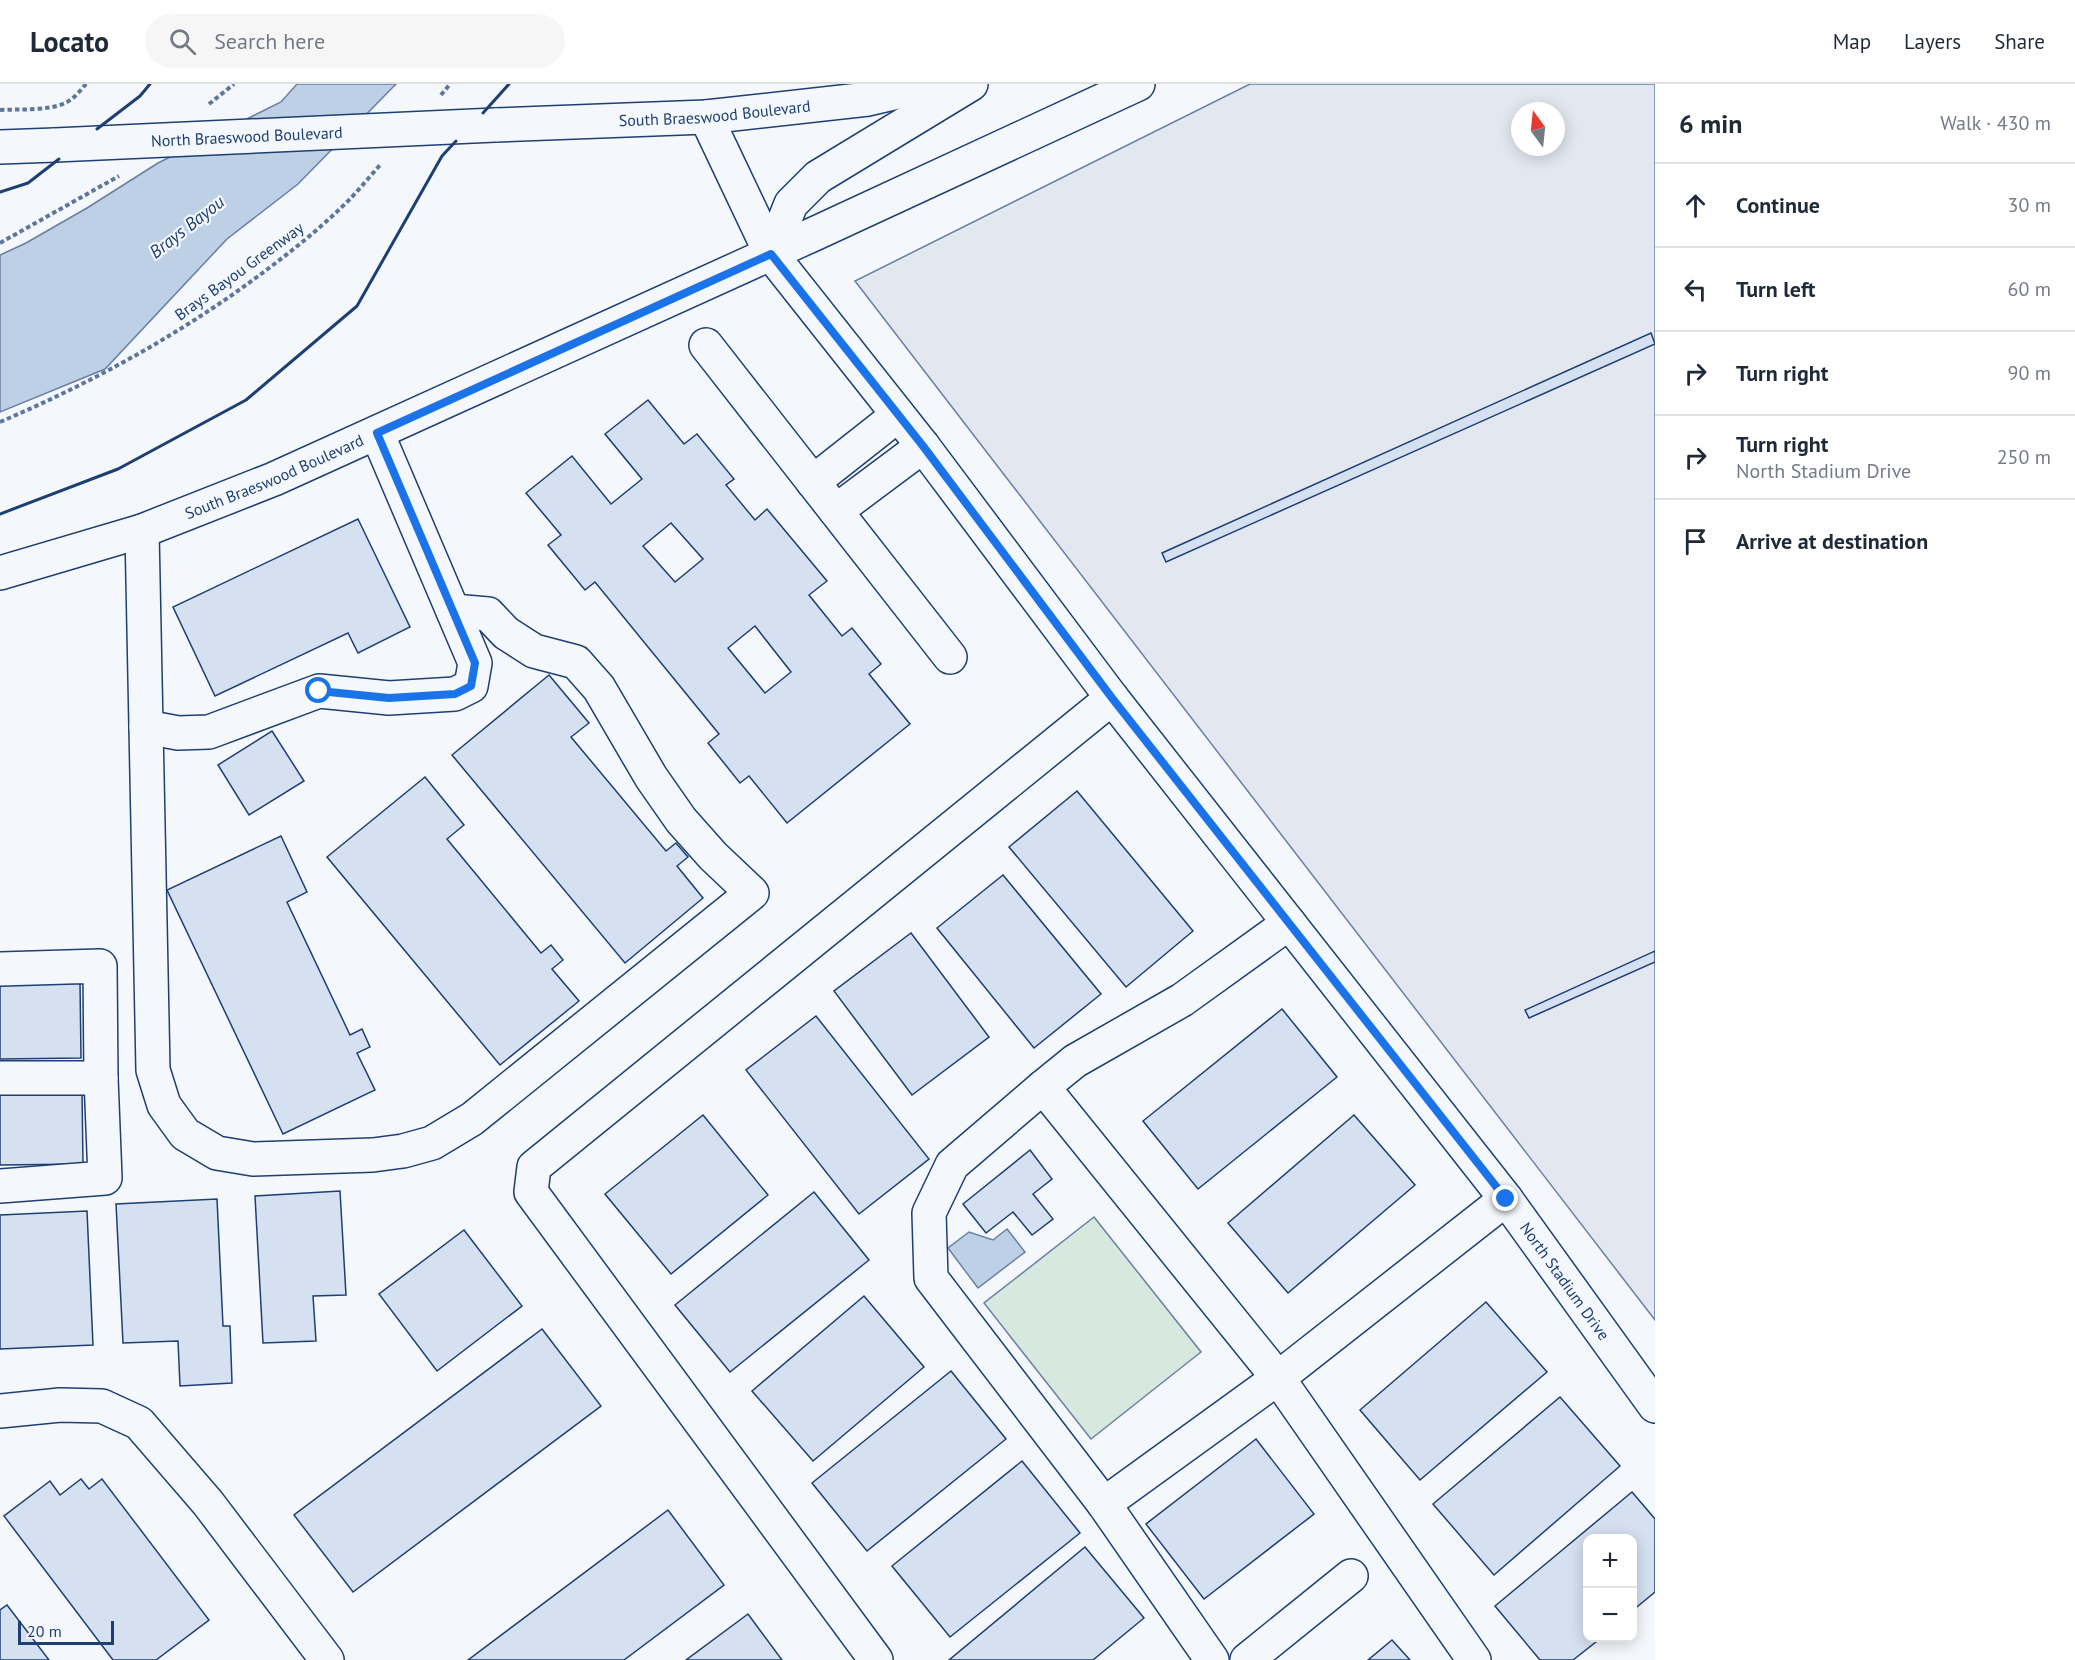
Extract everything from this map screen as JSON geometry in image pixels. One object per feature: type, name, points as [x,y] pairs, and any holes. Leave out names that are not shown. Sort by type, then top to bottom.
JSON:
[{"type":"main road","name":"South Braeswood Boulevard","points":[[495,125],[706,117],[868,99],[933,84]]},
{"type":"main road","points":[[771,254],[791,204],[818,177],[971,84]]},
{"type":"main road","name":"South Braeswood Boulevard","points":[[0,573],[141,531],[274,479],[771,254],[1138,84]]},
{"type":"main road","name":"North Stadium Drive","points":[[706,117],[771,254],[923,446],[1112,698],[1506,1199],[1655,1407]]},
{"type":"main road","name":"North Braeswood Boulevard","points":[[0,147],[495,125]]},
{"type":"main road","points":[[706,345],[950,657]]},
{"type":"main road","points":[[813,482],[898,415]]},
{"type":"main road","points":[[146,727],[178,733],[209,732],[319,691],[389,698],[455,694],[471,686],[475,663],[377,433]]},
{"type":"main road","points":[[836,511],[923,446]]},
{"type":"main road","points":[[141,531],[153,1070],[164,1105],[185,1134],[217,1153],[253,1159],[373,1155],[403,1151],[432,1143],[472,1119],[752,893],[713,856],[681,820],[651,777],[599,688],[576,662],[534,651],[506,633],[488,614],[453,611]]},
{"type":"main road","points":[[876,1660],[531,1192],[534,1167],[1112,698]]},
{"type":"main road","points":[[1212,1660],[1104,1504],[931,1278],[929,1213],[952,1165],[1043,1087],[1076,1061],[1182,1000],[1289,922]]},
{"type":"main road","points":[[0,969],[100,966],[105,1178],[0,1186]]},
{"type":"main road","points":[[0,1078],[101,1078]]},
{"type":"main road","points":[[1043,1087],[1278,1378],[1474,1660]]},
{"type":"main road","points":[[1104,1504],[1278,1378],[1506,1199]]},
{"type":"main road","points":[[0,1411],[60,1405],[102,1406],[139,1423],[208,1503],[327,1660]]},
{"type":"main road","points":[[1247,1660],[1351,1576]]},
{"type":"path","points":[[0,110],[54,107],[64,104],[86,84]]},
{"type":"path","points":[[434,102],[450,84]]},
{"type":"path","name":"Brays Bayou Greenway","points":[[0,422],[72,390],[160,342],[226,300],[291,252],[348,202],[387,156]]},
{"type":"shaded area","points":[[1250,84],[1655,84],[1655,1320],[855,281]]},
{"type":"shaded area","points":[[1094,1217],[1201,1352],[1091,1439],[984,1303]]},
{"type":"water","name":"Brays Bayou","points":[[297,84],[396,84],[298,184],[227,239],[105,369],[0,412],[0,255],[26,243],[87,208],[158,163],[281,102]]},
{"type":"water","points":[[1007,1229],[1025,1252],[978,1288],[948,1248],[969,1232],[993,1240]]},
{"type":"building","points":[[1651,333],[1655,344],[1166,562],[1162,553]]},
{"type":"building","points":[[648,400],[684,444],[697,434],[734,479],[726,485],[755,520],[767,509],[827,581],[809,595],[842,636],[852,628],[881,664],[869,674],[910,724],[787,823],[749,776],[740,783],[708,743],[719,734],[595,582],[585,590],[548,545],[561,535],[526,493],[572,456],[611,504],[642,479],[605,434]],"holes":[[[671,523],[703,559],[675,582],[643,546]],[[755,626],[791,672],[765,693],[728,648]]]},
{"type":"building","points":[[358,519],[410,627],[358,653],[348,633],[215,696],[173,607]]},
{"type":"building","points":[[549,675],[589,723],[571,737],[666,851],[676,843],[688,857],[677,866],[703,898],[625,963],[452,755]]},
{"type":"building","points":[[272,731],[304,781],[249,815],[218,765]]},
{"type":"building","points":[[425,777],[464,825],[447,839],[541,953],[551,945],[563,960],[552,969],[579,1001],[500,1065],[327,857]]},
{"type":"building","points":[[1077,791],[1193,931],[1126,987],[1009,847]]},
{"type":"building","points":[[281,836],[307,892],[287,902],[350,1035],[362,1029],[370,1047],[357,1053],[375,1090],[283,1134],[167,890]]},
{"type":"building","points":[[1003,875],[1101,994],[1034,1048],[937,928]]},
{"type":"building","points":[[911,933],[989,1037],[912,1095],[834,991]]},
{"type":"building","points":[[1655,951],[1655,962],[1529,1018],[1525,1010]]},
{"type":"building","points":[[80,982],[81,1058],[0,1059],[0,984]]},
{"type":"building","points":[[1282,1009],[1337,1077],[1198,1189],[1143,1121]]},
{"type":"building","points":[[816,1016],[929,1159],[859,1214],[746,1070]]},
{"type":"building","points":[[82,1090],[83,1164],[0,1165],[0,1091]]},
{"type":"building","points":[[703,1115],[768,1195],[671,1274],[605,1194]]},
{"type":"building","points":[[1354,1115],[1415,1185],[1288,1293],[1228,1223]]},
{"type":"building","points":[[1030,1150],[1052,1179],[1033,1194],[1053,1219],[1032,1235],[1013,1212],[986,1233],[963,1204]]},
{"type":"building","points":[[340,1191],[346,1295],[313,1296],[316,1341],[263,1343],[255,1196]]},
{"type":"building","points":[[814,1192],[869,1260],[730,1372],[675,1305]]},
{"type":"building","points":[[217,1199],[223,1326],[230,1326],[232,1383],[180,1386],[178,1341],[123,1343],[116,1204]]},
{"type":"building","points":[[87,1211],[93,1345],[0,1349],[0,1215]]},
{"type":"building","points":[[464,1230],[522,1306],[437,1371],[379,1294]]},
{"type":"building","points":[[864,1296],[924,1367],[813,1461],[752,1391]]},
{"type":"building","points":[[1486,1302],[1547,1372],[1420,1480],[1360,1410]]},
{"type":"building","points":[[542,1329],[601,1406],[353,1592],[294,1515]]},
{"type":"building","points":[[951,1371],[1006,1439],[867,1551],[812,1483]]},
{"type":"building","points":[[1560,1397],[1620,1466],[1494,1575],[1433,1504]]},
{"type":"building","points":[[1256,1439],[1314,1514],[1204,1599],[1146,1524]]},
{"type":"building","points":[[1022,1461],[1080,1533],[950,1637],[892,1566]]},
{"type":"building","points":[[81,1479],[89,1489],[102,1479],[209,1620],[156,1660],[113,1660],[4,1516],[50,1481],[60,1495]]},
{"type":"building","points":[[1632,1492],[1655,1519],[1655,1592],[1637,1607],[1637,1534],[1583,1534],[1583,1642],[1596,1642],[1573,1660],[1540,1660],[1495,1606]]},
{"type":"building","points":[[668,1510],[724,1585],[624,1660],[468,1660]]},
{"type":"building","points":[[1085,1547],[1144,1618],[1093,1660],[949,1660]]},
{"type":"building","points":[[7,1605],[49,1660],[0,1660],[0,1610]]},
{"type":"building","points":[[748,1614],[782,1660],[686,1660]]},
{"type":"building","points":[[1392,1640],[1410,1660],[1368,1660]]},
{"type":"wall","points":[[97,129],[140,96],[150,84]]},
{"type":"wall","points":[[483,113],[509,84]]},
{"type":"wall","points":[[0,514],[118,469],[246,400],[357,306],[442,156],[456,141]]},
{"type":"wall","points":[[0,192],[28,183],[59,159]]},
{"type":"route","points":[[319,691],[389,698],[455,694],[471,686],[475,663],[377,433],[771,254],[923,446],[1112,698],[1506,1199]]}]
